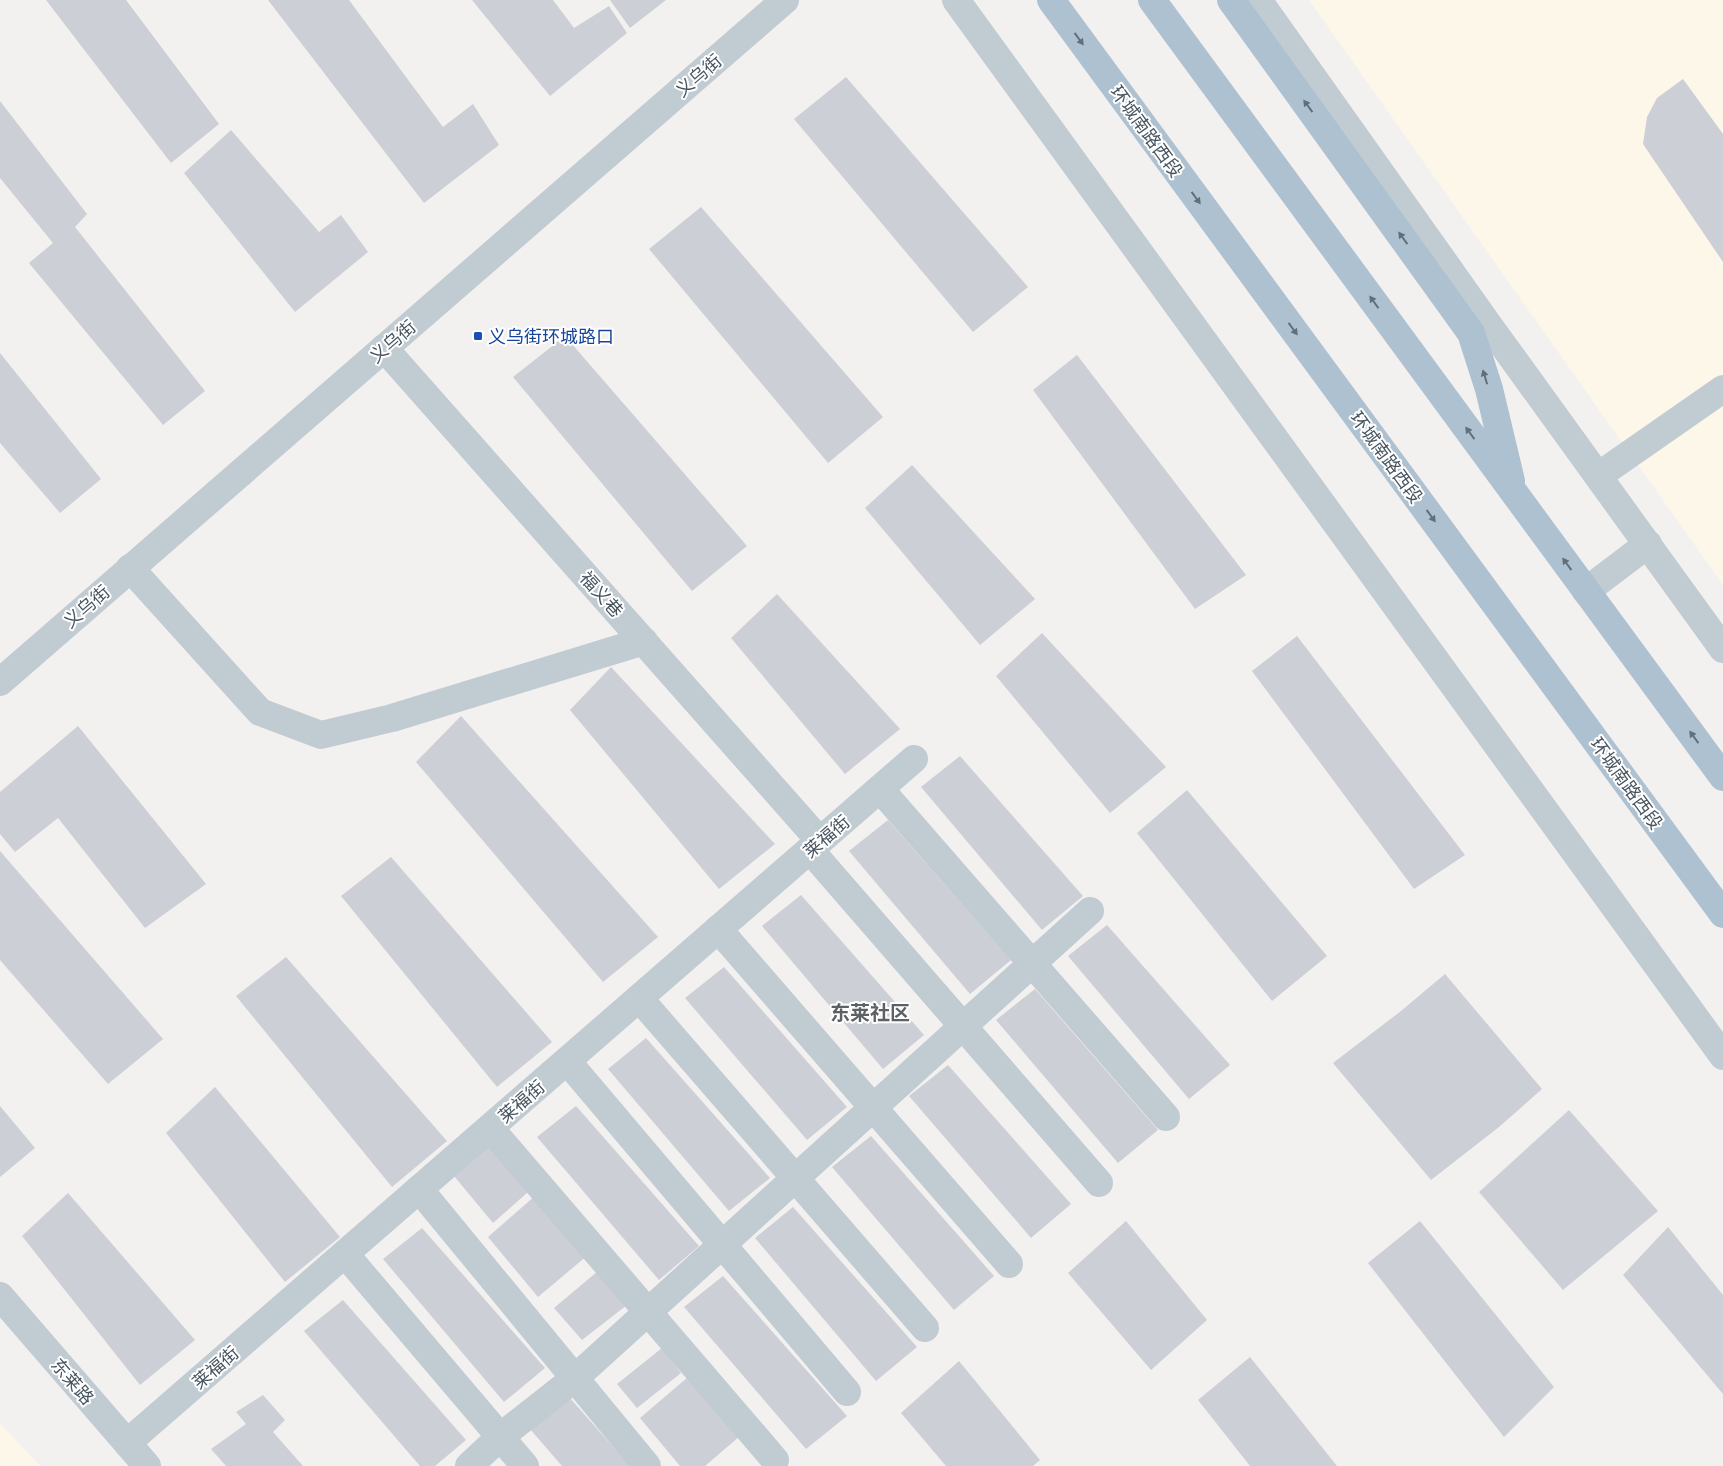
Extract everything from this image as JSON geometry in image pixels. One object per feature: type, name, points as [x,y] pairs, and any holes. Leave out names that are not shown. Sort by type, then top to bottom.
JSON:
[{"type":"main road","name":"环城南路西段","points":[[1050,0],[1723,914]]},
{"type":"main road","points":[[1152,0],[1723,777]]},
{"type":"main road","points":[[1231,0],[1471,333],[1489,389],[1514,492]]},
{"type":"street","name":"义乌街","points":[[0,682],[785,0]]},
{"type":"street","points":[[956,0],[1723,1056]]},
{"type":"street","points":[[1258,0],[1490,327],[1723,649]]},
{"type":"street","name":"福义巷","points":[[384,348],[644,640],[815,845],[963,1027],[1099,1183]]},
{"type":"street","points":[[1598,476],[1723,389]]},
{"type":"street","points":[[1586,591],[1648,544]]},
{"type":"street","points":[[130,568],[260,712],[321,735],[392,718],[644,640]]},
{"type":"street","name":"莱福街","points":[[127,1443],[914,760]]},
{"type":"street","points":[[880,789],[1166,1117]]},
{"type":"street","points":[[469,1466],[500,1436],[575,1378],[1090,912]]},
{"type":"street","points":[[718,929],[1009,1264]]},
{"type":"street","points":[[639,998],[925,1328]]},
{"type":"street","points":[[567,1061],[848,1392]]},
{"type":"street","points":[[490,1128],[774,1460]]},
{"type":"street","points":[[419,1189],[647,1466]]},
{"type":"street","points":[[345,1254],[525,1466]]},
{"type":"street","name":"东莱路","points":[[0,1296],[147,1466]]},
{"type":"shaded area","points":[[1309,0],[1723,0],[1723,585]]},
{"type":"shaded area","points":[[0,1423],[40,1466],[0,1466]]},
{"type":"building","points":[[46,0],[126,0],[219,124],[171,163]]},
{"type":"building","points":[[268,0],[349,0],[443,127],[473,104],[499,145],[424,203]]},
{"type":"building","points":[[472,0],[553,0],[574,28],[609,6],[627,33],[550,96]]},
{"type":"building","points":[[610,0],[666,0],[630,28]]},
{"type":"building","points":[[846,77],[1028,287],[973,332],[794,119]]},
{"type":"building","points":[[1683,79],[1723,134],[1723,262],[1643,144],[1647,117],[1657,98]]},
{"type":"building","points":[[0,101],[87,214],[75,227],[205,391],[163,425],[29,263],[53,243],[0,178]]},
{"type":"building","points":[[231,130],[319,232],[341,215],[368,252],[295,312],[184,173]]},
{"type":"building","points":[[701,207],[883,417],[828,463],[649,249]]},
{"type":"building","points":[[565,336],[747,546],[692,591],[513,377]]},
{"type":"building","points":[[0,353],[101,479],[60,513],[0,443]]},
{"type":"building","points":[[1077,355],[1246,575],[1195,609],[1033,390]]},
{"type":"building","points":[[912,465],[1035,599],[980,645],[865,508]]},
{"type":"building","points":[[777,594],[900,729],[845,774],[731,638]]},
{"type":"building","points":[[1042,633],[1166,767],[1110,813],[996,676]]},
{"type":"building","points":[[1297,636],[1465,855],[1414,889],[1252,671]]},
{"type":"building","points":[[611,667],[775,844],[719,889],[570,710]]},
{"type":"building","points":[[461,716],[658,937],[603,982],[416,762]]},
{"type":"building","points":[[78,726],[206,884],[145,928],[58,818],[15,852],[0,834],[0,792]]},
{"type":"building","points":[[960,756],[1083,896],[1042,930],[921,787]]},
{"type":"building","points":[[1187,790],[1327,956],[1272,1001],[1137,833]]},
{"type":"building","points":[[888,820],[1011,960],[970,994],[849,851]]},
{"type":"building","points":[[0,851],[163,1039],[108,1084],[0,960]]},
{"type":"building","points":[[391,857],[552,1042],[497,1087],[341,896]]},
{"type":"building","points":[[801,895],[924,1035],[883,1069],[762,926]]},
{"type":"building","points":[[1107,925],[1230,1065],[1189,1099],[1068,956]]},
{"type":"building","points":[[286,957],[447,1141],[392,1187],[236,996]]},
{"type":"building","points":[[724,967],[847,1107],[807,1140],[685,998]]},
{"type":"building","points":[[1445,974],[1542,1089],[1499,1127],[1431,1180],[1333,1063],[1401,1011]]},
{"type":"building","points":[[1035,989],[1158,1130],[1118,1163],[996,1020]]},
{"type":"building","points":[[646,1038],[770,1178],[729,1211],[608,1069]]},
{"type":"building","points":[[948,1065],[1071,1204],[1031,1238],[909,1096]]},
{"type":"building","points":[[215,1087],[340,1237],[285,1282],[166,1133]]},
{"type":"building","points":[[0,1106],[35,1148],[0,1177]]},
{"type":"building","points":[[576,1106],[699,1246],[659,1280],[537,1137]]},
{"type":"building","points":[[1569,1110],[1658,1211],[1563,1290],[1479,1192]]},
{"type":"building","points":[[871,1136],[994,1276],[954,1310],[832,1167]]},
{"type":"building","points":[[489,1144],[528,1192],[493,1223],[454,1176]]},
{"type":"building","points":[[68,1193],[195,1340],[140,1385],[22,1236]]},
{"type":"building","points":[[536,1195],[588,1255],[538,1297],[488,1237]]},
{"type":"building","points":[[793,1207],[917,1347],[876,1381],[755,1238]]},
{"type":"building","points":[[1126,1221],[1207,1320],[1151,1370],[1068,1273]]},
{"type":"building","points":[[1420,1221],[1554,1387],[1504,1437],[1368,1263]]},
{"type":"building","points":[[1668,1227],[1723,1295],[1723,1394],[1623,1275]]},
{"type":"building","points":[[422,1228],[545,1368],[504,1402],[383,1259]]},
{"type":"building","points":[[598,1271],[627,1305],[582,1340],[554,1308]]},
{"type":"building","points":[[723,1276],[847,1416],[806,1449],[684,1307]]},
{"type":"building","points":[[343,1300],[466,1440],[435,1466],[420,1466],[304,1331]]},
{"type":"building","points":[[662,1348],[681,1373],[637,1408],[617,1384]]},
{"type":"building","points":[[1250,1357],[1337,1466],[1250,1466],[1198,1400]]},
{"type":"building","points":[[959,1361],[1040,1460],[1033,1466],[946,1466],[901,1413]]},
{"type":"building","points":[[688,1377],[740,1436],[705,1466],[680,1466],[640,1418]]},
{"type":"building","points":[[263,1395],[285,1420],[273,1432],[303,1466],[226,1466],[211,1449],[246,1424],[236,1412]]},
{"type":"building","points":[[569,1397],[630,1466],[562,1466],[530,1429]]},
{"type":"place","name":"义乌街环城路口","points":[[478,336]]},
{"type":"district","name":"东莱社区","points":[[870,1012]]}]
